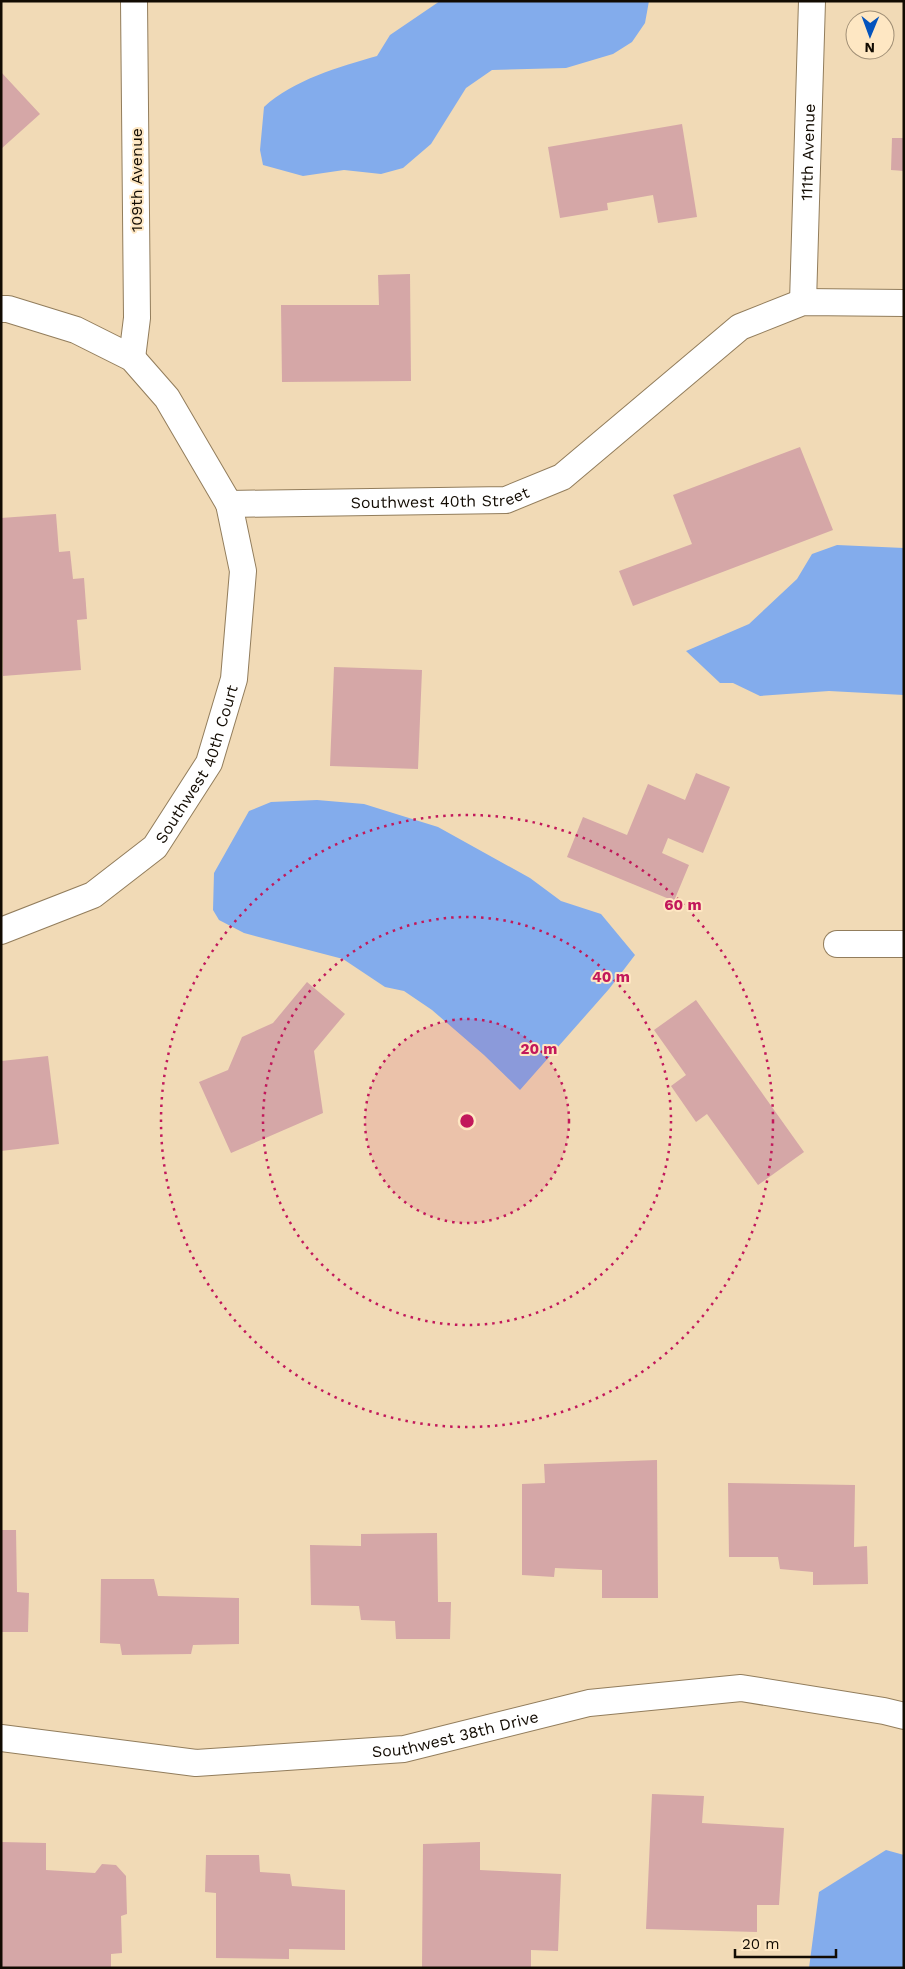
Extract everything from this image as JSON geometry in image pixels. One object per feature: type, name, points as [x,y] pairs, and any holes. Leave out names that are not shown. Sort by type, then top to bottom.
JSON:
[{"type":"street","name":"109th Avenue","points":[[132,358],[137,318],[134,1]]},
{"type":"street","name":"111th Avenue","points":[[804,302],[812,1]]},
{"type":"street","name":"Southwest 40th Street","points":[[229,504],[506,500],[562,477],[740,327],[804,302],[904,303]]},
{"type":"street","points":[[1,310],[8,309],[76,330],[132,358],[167,398],[229,504]]},
{"type":"street","name":"Southwest 40th Court","points":[[1,931],[93,895],[155,847],[209,763],[234,679],[243,571],[229,504]]},
{"type":"street","points":[[837,944],[904,944]]},
{"type":"street","name":"Southwest 38th Drive","points":[[1,1738],[196,1763],[404,1750],[590,1702],[741,1688],[884,1711],[904,1716]]},
{"type":"water","points":[[440,1],[649,1],[645,23],[632,42],[613,54],[566,68],[492,70],[466,88],[431,144],[403,168],[381,174],[344,170],[303,176],[263,165],[260,150],[264,107],[302,82],[332,70],[377,56],[390,35]]},
{"type":"water","points":[[837,545],[904,548],[904,695],[829,691],[760,696],[733,683],[720,683],[686,651],[749,624],[797,579],[812,554]]},
{"type":"water","points":[[317,800],[364,804],[438,827],[530,878],[561,901],[601,914],[635,955],[609,989],[520,1090],[484,1055],[432,1010],[404,991],[385,987],[343,959],[244,933],[219,920],[213,910],[214,873],[249,811],[271,802]]},
{"type":"water","points":[[886,1850],[904,1855],[904,1968],[809,1968],[819,1892]]},
{"type":"building","points":[[1,72],[40,114],[1,149]]},
{"type":"building","points":[[682,124],[697,217],[658,223],[653,195],[607,203],[608,210],[560,218],[548,147]]},
{"type":"building","points":[[892,138],[904,138],[904,171],[891,170]]},
{"type":"building","points":[[410,274],[411,381],[282,382],[281,305],[379,305],[378,275]]},
{"type":"building","points":[[800,447],[833,530],[633,606],[619,571],[692,544],[673,495]]},
{"type":"building","points":[[56,514],[59,552],[70,551],[73,579],[84,578],[87,619],[77,620],[81,670],[3,676],[1,518]]},
{"type":"building","points":[[334,667],[422,670],[418,769],[330,766]]},
{"type":"building","points":[[696,773],[730,787],[703,853],[668,838],[662,853],[689,865],[674,901],[567,857],[583,817],[627,835],[648,784],[685,800]]},
{"type":"building","points":[[307,982],[345,1014],[314,1051],[323,1113],[231,1153],[199,1082],[228,1070],[242,1037],[273,1023]]},
{"type":"building","points":[[696,1000],[804,1152],[758,1185],[707,1114],[696,1122],[671,1086],[686,1075],[654,1030]]},
{"type":"building","points":[[48,1056],[59,1144],[1,1151],[1,1061]]},
{"type":"building","points":[[657,1460],[658,1598],[602,1598],[602,1570],[555,1568],[554,1577],[522,1575],[522,1484],[545,1483],[544,1464]]},
{"type":"building","points":[[728,1483],[855,1485],[854,1547],[867,1546],[868,1584],[813,1585],[813,1572],[780,1569],[778,1557],[729,1557]]},
{"type":"building","points":[[1,1530],[16,1530],[17,1592],[29,1593],[28,1632],[1,1632]]},
{"type":"building","points":[[437,1533],[438,1602],[451,1602],[450,1639],[396,1639],[395,1621],[361,1620],[359,1606],[311,1605],[310,1545],[361,1546],[361,1534]]},
{"type":"building","points":[[101,1579],[154,1579],[158,1596],[239,1598],[239,1644],[193,1645],[191,1654],[122,1655],[120,1644],[100,1643]]},
{"type":"building","points":[[652,1794],[704,1796],[702,1823],[784,1828],[779,1905],[757,1905],[757,1932],[646,1929]]},
{"type":"building","points":[[1,1842],[46,1843],[46,1870],[95,1873],[102,1864],[116,1865],[126,1876],[127,1914],[121,1916],[122,1953],[111,1954],[111,1968],[1,1968]]},
{"type":"building","points":[[480,1842],[480,1870],[561,1874],[558,1951],[531,1950],[531,1968],[422,1968],[423,1844]]},
{"type":"building","points":[[206,1855],[259,1855],[260,1872],[290,1874],[292,1886],[345,1890],[345,1950],[289,1949],[289,1959],[216,1958],[216,1893],[205,1892]]}]
